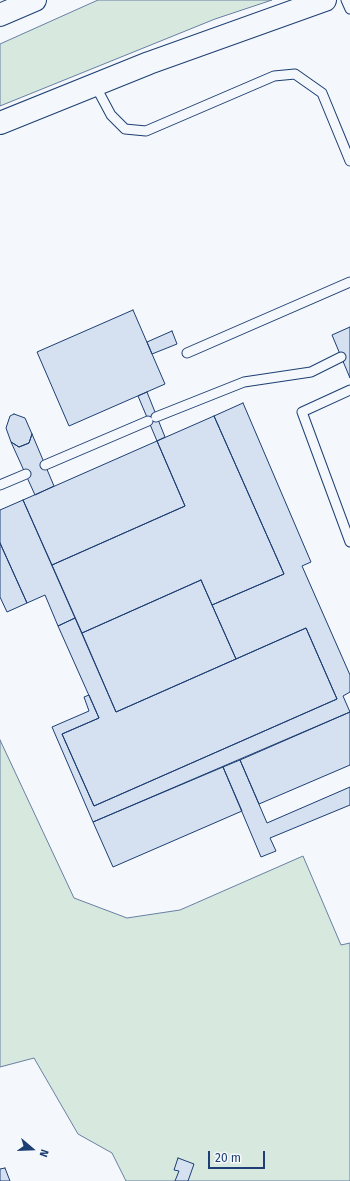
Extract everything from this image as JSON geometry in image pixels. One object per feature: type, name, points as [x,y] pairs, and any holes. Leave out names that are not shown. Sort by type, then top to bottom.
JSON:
[{"type":"main road","points":[[0,15],[35,0]]},
{"type":"main road","points":[[0,123],[149,63],[325,0]]},
{"type":"lane","points":[[346,0],[350,9]]},
{"type":"lane","points":[[95,85],[112,115],[125,129],[146,131],[274,76],[295,74],[322,93],[350,161]]},
{"type":"lane","points":[[187,353],[350,282]]},
{"type":"lane","points":[[45,466],[152,419],[244,382],[311,372],[341,357]]},
{"type":"lane","points":[[350,390],[302,412],[350,542]]},
{"type":"lane","points":[[0,485],[26,474]]},
{"type":"shaded area","points":[[98,0],[272,0],[215,19],[0,106],[0,44]]},
{"type":"shaded area","points":[[0,740],[74,898],[127,918],[180,910],[303,856],[341,945],[350,943],[350,1181],[126,1181],[112,1153],[78,1134],[34,1058],[0,1067]]},
{"type":"building","points":[[133,310],[165,384],[69,426],[37,352]]},
{"type":"building","points":[[350,327],[350,378],[332,335]]},
{"type":"building","points":[[172,331],[177,344],[152,354],[147,342]]},
{"type":"building","points":[[147,392],[165,437],[157,441],[138,396]]},
{"type":"building","points":[[243,403],[311,562],[302,566],[350,675],[350,692],[343,696],[350,712],[93,822],[52,727],[89,711],[84,697],[89,695],[99,718],[62,734],[94,806],[337,699],[306,628],[236,659],[212,605],[284,574],[214,416]]},
{"type":"building","points":[[14,414],[25,418],[32,434],[29,443],[19,447],[11,442],[6,428],[10,416]]},
{"type":"building","points":[[214,416],[284,574],[212,605],[201,580],[82,633],[52,565],[185,506],[157,441]]},
{"type":"building","points":[[32,434],[54,486],[35,495],[11,442],[19,447],[29,443]]},
{"type":"building","points":[[157,441],[185,506],[52,565],[23,500]]},
{"type":"building","points":[[23,500],[75,618],[58,626],[45,595],[27,603],[0,543],[0,510]]},
{"type":"building","points":[[0,543],[27,603],[7,612],[0,597]]},
{"type":"building","points":[[201,580],[236,659],[116,712],[82,633]]},
{"type":"building","points":[[75,618],[116,712],[306,628],[337,699],[94,806],[62,734],[99,718],[58,626]]},
{"type":"building","points":[[350,712],[350,765],[259,804],[240,760]]},
{"type":"building","points":[[240,760],[267,823],[350,787],[350,805],[270,838],[276,851],[261,857],[223,767]]},
{"type":"building","points":[[223,767],[242,811],[113,867],[93,822]]},
{"type":"building","points":[[178,1158],[194,1164],[188,1181],[175,1181],[179,1171],[174,1170]]},
{"type":"building","points":[[5,1168],[10,1181],[0,1181],[0,1169]]}]
